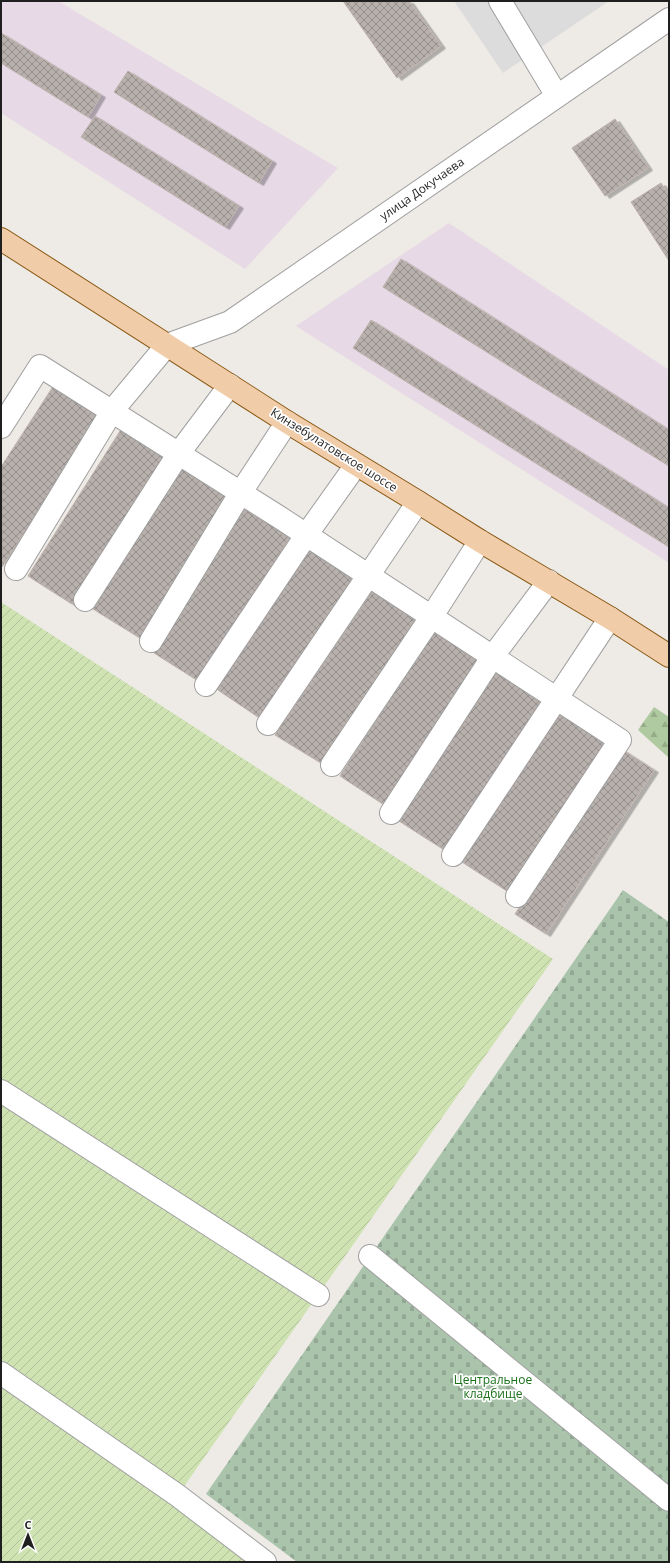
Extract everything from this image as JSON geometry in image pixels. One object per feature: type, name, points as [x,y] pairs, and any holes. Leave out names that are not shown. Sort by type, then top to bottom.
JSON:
[{"type":"main road","name":"Кинзебулатовское шоссе","points":[[1,239],[287,422],[480,541],[610,618],[669,656]]},
{"type":"street","points":[[500,1],[556,96]]},
{"type":"street","name":"улица Докучаева","points":[[167,345],[230,322],[669,19]]},
{"type":"street","points":[[16,569],[112,411],[167,345]]},
{"type":"street","points":[[1,427],[40,366],[307,534],[620,740],[517,896]]},
{"type":"street","points":[[85,600],[179,453],[230,385]]},
{"type":"street","points":[[151,641],[241,492],[287,422]]},
{"type":"street","points":[[206,685],[307,534],[356,465]]},
{"type":"street","points":[[268,724],[418,502]]},
{"type":"street","points":[[332,765],[432,616],[480,541]]},
{"type":"street","points":[[391,813],[493,656],[549,581]]},
{"type":"street","points":[[453,855],[610,618]]},
{"type":"street","points":[[1,1091],[318,1295]]},
{"type":"street","points":[[370,1256],[669,1500]]},
{"type":"street","points":[[1,1373],[178,1495],[265,1562]]},
{"type":"shaded area","points":[[1,1],[58,1],[338,168],[245,269],[1,113]]},
{"type":"shaded area","points":[[454,1],[609,1],[503,73]]},
{"type":"shaded area","points":[[449,223],[669,370],[669,563],[296,326]]},
{"type":"green space","points":[[1,602],[553,959],[178,1495],[265,1562],[1,1562]]},
{"type":"green space","points":[[654,707],[669,717],[669,758],[638,730]]},
{"type":"green space","name":"Центральное кладбище","points":[[623,890],[669,922],[669,1562],[297,1562],[206,1494]]},
{"type":"building","points":[[343,1],[409,1],[441,46],[397,78]]},
{"type":"building","points":[[1,33],[101,95],[88,117],[1,63]]},
{"type":"building","points":[[128,71],[272,161],[259,183],[114,92]]},
{"type":"building","points":[[95,116],[239,206],[225,227],[81,137]]},
{"type":"building","points":[[615,119],[648,168],[605,196],[572,148]]},
{"type":"building","points":[[661,183],[669,195],[669,261],[631,202]]},
{"type":"building","points":[[401,259],[669,430],[669,466],[383,287]]},
{"type":"building","points":[[371,320],[669,508],[669,547],[353,348]]},
{"type":"building","points":[[54,385],[100,415],[2,567],[1,467]]},
{"type":"building","points":[[122,428],[166,456],[72,604],[28,576]]},
{"type":"building","points":[[180,465],[228,495],[140,638],[93,609]]},
{"type":"building","points":[[245,507],[291,535],[200,682],[154,653]]},
{"type":"building","points":[[311,547],[356,577],[261,719],[215,688]]},
{"type":"building","points":[[373,590],[415,620],[321,763],[275,735]]},
{"type":"building","points":[[434,631],[480,661],[386,806],[340,776]]},
{"type":"building","points":[[495,670],[542,700],[446,851],[399,821]]},
{"type":"building","points":[[559,712],[608,743],[510,893],[462,862]]},
{"type":"building","points":[[623,750],[654,770],[546,934],[515,914]]}]
